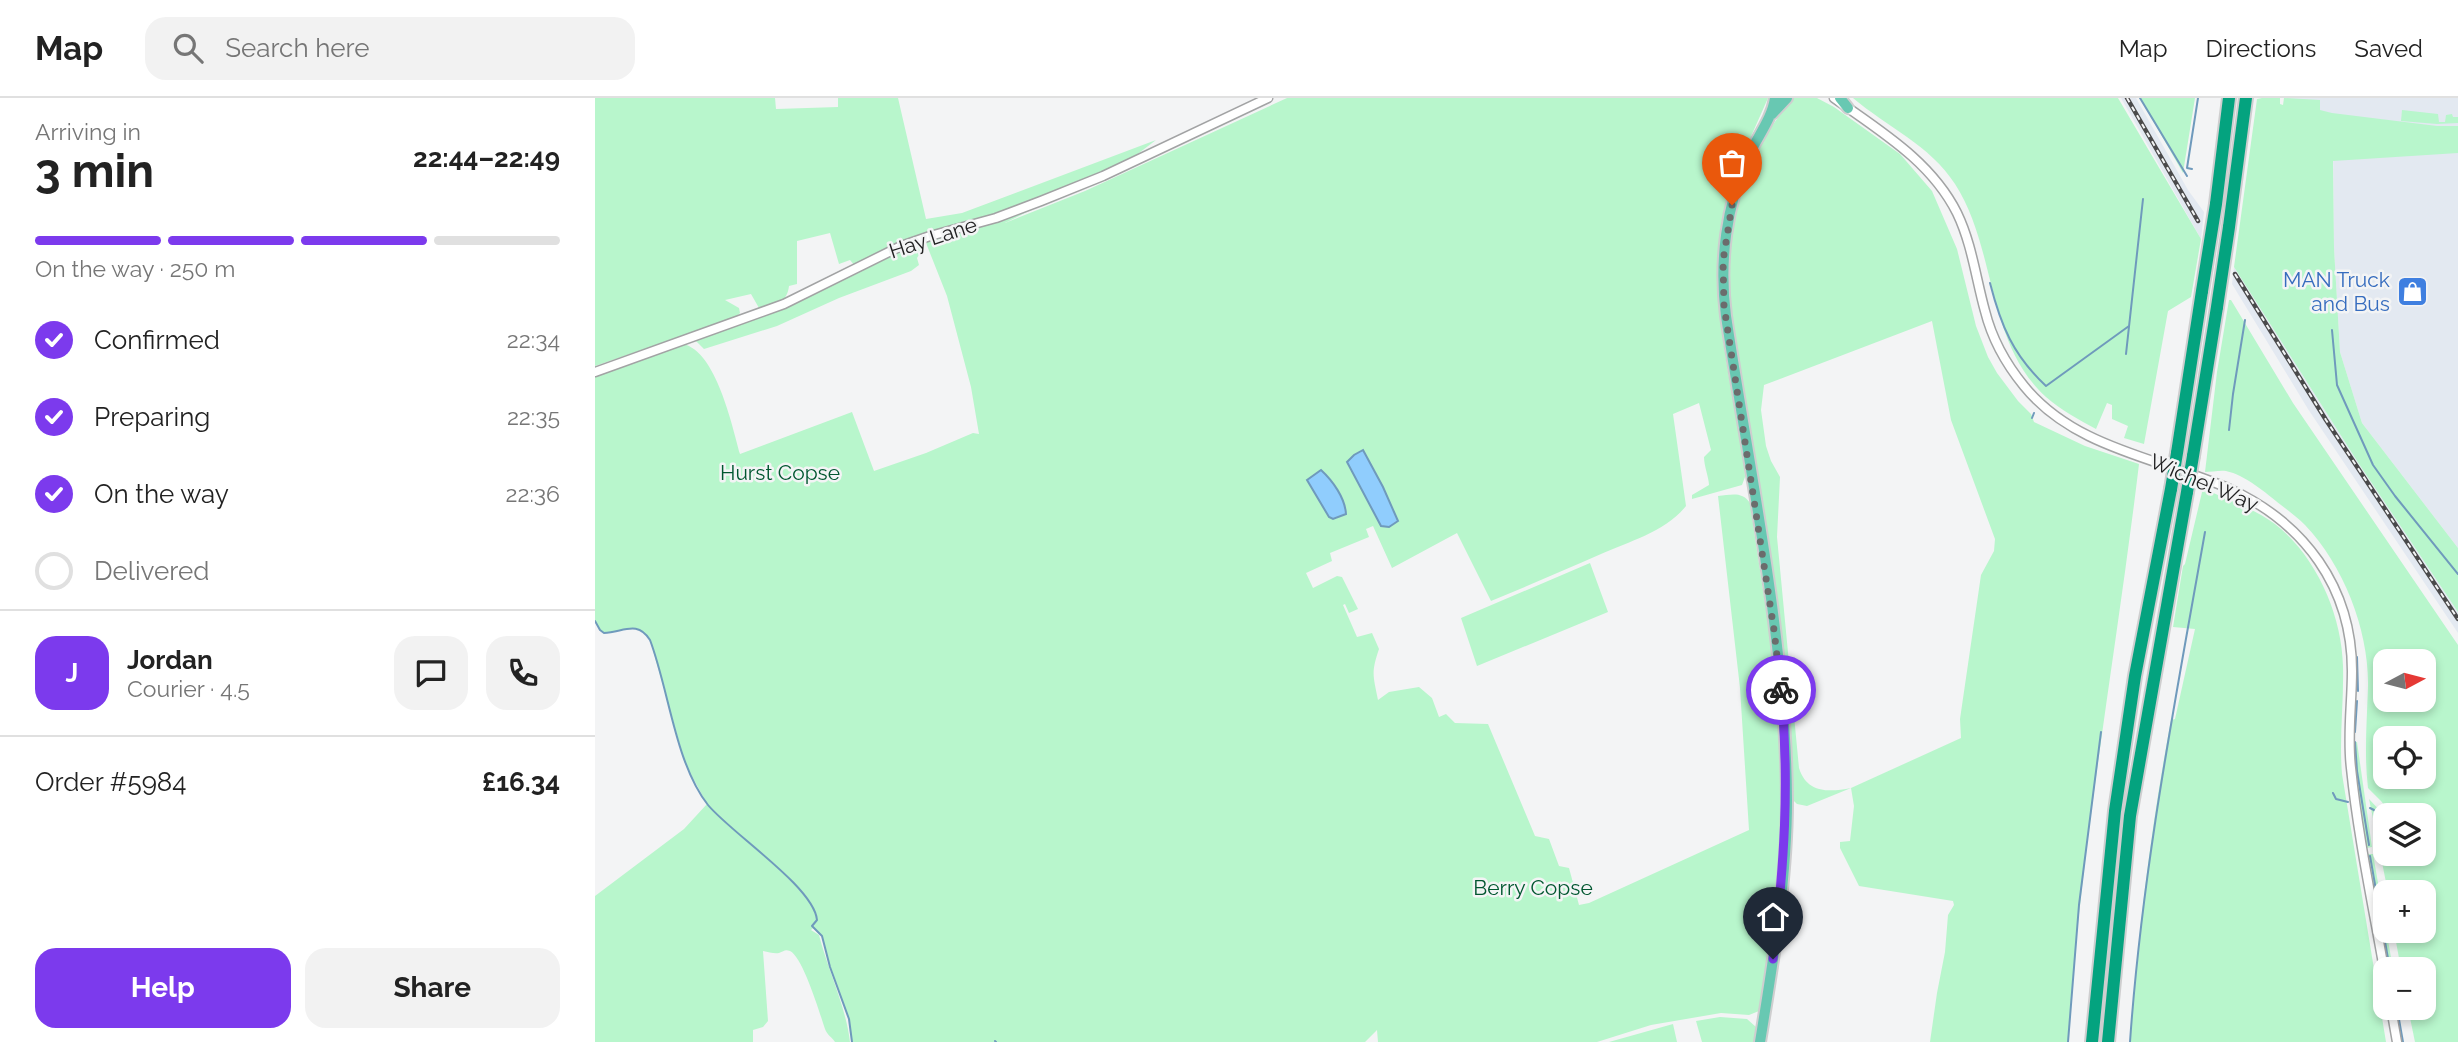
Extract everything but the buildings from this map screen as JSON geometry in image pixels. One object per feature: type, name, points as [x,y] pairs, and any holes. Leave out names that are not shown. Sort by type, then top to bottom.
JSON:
[{"type":"highway","points":[[2092,1042],[2115,811],[2136,677],[2177,453],[2216,204],[2229,98]]},
{"type":"highway","points":[[2108,1042],[2130,816],[2193,456],[2246,98]]},
{"type":"main road","points":[[1760,1042],[1773,959],[1784,858],[1787,808],[1785,738],[1777,655],[1726,316],[1723,274],[1726,237],[1734,198],[1748,158],[1770,116],[1775,98]]},
{"type":"main road","points":[[1770,116],[1787,98]]},
{"type":"main road","points":[[1840,98],[1848,108]]},
{"type":"street","name":"Hay Lane","points":[[595,372],[784,304],[909,243],[996,218],[1103,176],[1268,98]]},
{"type":"street","name":"Wichel Way","points":[[1834,98],[1917,160],[1948,197],[1965,233],[1985,312],[1999,349],[2016,377],[2043,407],[2091,438],[2226,488],[2263,507],[2296,533],[2324,570],[2344,612],[2351,647],[2351,772],[2382,957]]},
{"type":"street","points":[[2393,1020],[2397,1042]]},
{"type":"shaded area","points":[[2121,98],[2136,98],[2188,190],[2204,212],[2201,239]]},
{"type":"shaded area","points":[[2284,98],[2458,98],[2458,548],[2362,423],[2340,352],[2334,248],[2333,141]]},
{"type":"shaded area","points":[[2234,267],[2359,464],[2458,612],[2458,633],[2308,409],[2232,284]]},
{"type":"green space","points":[[595,98],[775,98],[776,109],[838,107],[838,98],[898,98],[926,219],[962,213],[1156,140],[1135,156],[1005,223],[1085,191],[1287,98],[1768,98],[1730,190],[1720,233],[1719,297],[1727,364],[1744,459],[1745,477],[1742,485],[1692,499],[1692,495],[1709,485],[1704,457],[1711,450],[1699,403],[1673,414],[1686,506],[1668,523],[1635,540],[1491,601],[1457,533],[1392,568],[1373,526],[1366,529],[1369,537],[1330,553],[1332,561],[1306,573],[1313,588],[1337,576],[1342,577],[1358,609],[1349,613],[1345,604],[1343,605],[1357,637],[1372,633],[1379,649],[1374,674],[1378,700],[1389,692],[1419,687],[1432,698],[1439,717],[1446,714],[1455,723],[1488,724],[1535,836],[1549,839],[1559,866],[1569,868],[1579,905],[1589,903],[1749,830],[1740,688],[1718,496],[1736,495],[1747,499],[1750,503],[1773,664],[1781,762],[1779,856],[1759,1011],[1749,1015],[1721,1013],[1651,1025],[1597,1042],[1378,1042],[1377,1030],[1365,1042],[852,1042],[849,1019],[822,936],[813,928],[811,930],[819,935],[841,1002],[850,1042],[835,1042],[827,1033],[805,974],[795,955],[787,950],[777,953],[763,951],[768,1021],[763,1027],[753,1030],[753,1042],[595,1042],[595,896],[684,829],[707,804],[685,763],[650,640],[640,630],[635,629],[604,633],[595,621],[595,375],[683,344],[695,350],[705,360],[721,391],[740,454],[852,412],[874,471],[973,433],[979,434],[971,387],[947,296],[926,243],[920,244],[922,250],[917,258],[919,265],[911,271],[839,298],[777,326],[704,349],[695,340],[793,305],[916,244],[855,266],[850,260],[839,264],[830,233],[797,241],[797,284],[789,286],[786,296],[779,303],[759,308],[751,294],[725,300],[739,308],[740,313],[735,318],[595,366]]},
{"type":"green space","points":[[1794,98],[1817,98],[1900,154],[1932,191],[1957,249],[1976,326],[1988,357],[2018,401],[2031,414],[2034,422],[2085,446],[2139,464],[2081,897],[2068,1042],[1930,1042],[1945,952],[1948,915],[1954,905],[1953,901],[1859,886],[1840,848],[1840,842],[1850,841],[1854,806],[1851,788],[1807,806],[1797,804],[1791,798],[1757,480],[1729,295],[1731,242],[1742,190],[1751,165],[1777,119]],"holes":[[[1932,321],[1951,420],[1995,539],[1994,551],[1981,575],[1960,719],[1961,738],[1851,788],[1813,787],[1799,768],[1777,537],[1780,477],[1766,446],[1761,410],[1764,385]]]},
{"type":"green space","points":[[1853,98],[2118,98],[2201,239],[2191,297],[2168,311],[2144,444],[2124,438],[2128,426],[2112,419],[2112,405],[2107,403],[2096,429],[2052,402],[2027,375],[2012,350],[1969,210],[1955,184],[1945,170],[1921,147]]},
{"type":"green space","points":[[2140,98],[2195,98],[2183,173]]},
{"type":"green space","points":[[2280,98],[2280,104],[2283,105],[2284,98],[2320,100],[2320,110],[2332,113],[2437,126],[2458,126],[2458,153],[2333,161],[2334,248],[2340,352],[2362,423],[2458,548],[2458,612],[2359,464],[2234,267],[2257,99]]},
{"type":"green space","points":[[2402,110],[2438,114],[2439,122],[2445,122],[2446,115],[2452,114],[2453,117],[2458,117],[2458,123],[2401,121]]},
{"type":"green space","points":[[2231,300],[2293,403],[2458,645],[2458,1042],[2415,1042],[2410,1020],[2436,1020],[2436,957],[2399,957],[2396,943],[2436,943],[2436,880],[2386,880],[2383,866],[2436,866],[2436,803],[2383,803],[2368,788],[2367,665],[2359,622],[2342,579],[2319,541],[2305,525],[2262,490],[2241,476],[2226,471],[2205,472],[2217,372]]},
{"type":"green space","points":[[2203,488],[2258,513],[2290,537],[2314,570],[2332,607],[2338,627],[2343,666],[2342,774],[2373,963],[2373,1020],[2382,1020],[2386,1042],[2130,1042],[2141,921],[2157,800],[2171,720],[2175,719],[2195,629],[2173,627]]},
{"type":"green space","points":[[1590,563],[1608,612],[1477,666],[1461,618]]},
{"type":"green space","points":[[2352,742],[2357,742],[2372,847],[2366,848],[2355,777]]},
{"type":"green space","points":[[2369,799],[2373,803],[2373,819]]},
{"type":"green space","points":[[2368,854],[2373,854],[2378,880],[2373,880],[2373,883]]},
{"type":"green space","points":[[2383,943],[2388,943],[2391,957],[2386,957]]},
{"type":"green space","points":[[1720,1017],[1747,1019],[1756,1027],[1754,1042],[1702,1042],[1696,1021]]},
{"type":"green space","points":[[1673,1024],[1677,1042],[1609,1042]]},
{"type":"water","points":[[1363,450],[1398,521],[1389,527],[1381,526],[1347,462]]},
{"type":"water","points":[[1321,470],[1338,490],[1346,514],[1333,519],[1329,517],[1307,480]]},
{"type":"waterway","points":[[2140,98],[2187,176]]},
{"type":"waterway","points":[[2192,169],[2187,168],[2198,98]]},
{"type":"waterway","points":[[2126,354],[2143,199]]},
{"type":"waterway","points":[[1990,283],[2010,339],[2025,363],[2046,386],[2129,326]]},
{"type":"waterway","points":[[2229,430],[2245,320]]},
{"type":"waterway","points":[[2332,330],[2337,385],[2373,465],[2458,574]]},
{"type":"waterway","points":[[2032,418],[2034,413]]},
{"type":"waterway","points":[[2130,1042],[2151,850],[2205,532]]},
{"type":"waterway","points":[[595,621],[604,633],[635,629],[640,630],[650,640],[680,748],[697,788],[719,817],[787,876],[812,907],[817,920],[812,926],[822,936],[849,1019],[852,1042]]},
{"type":"waterway","points":[[2357,657],[2358,691]]},
{"type":"waterway","points":[[2355,732],[2357,701]]},
{"type":"waterway","points":[[2068,1042],[2079,905],[2101,732]]},
{"type":"waterway","points":[[2355,742],[2369,845]]},
{"type":"waterway","points":[[2333,793],[2336,799],[2348,802]]},
{"type":"waterway","points":[[2370,856],[2388,957]]},
{"type":"waterway","points":[[2399,1020],[2403,1042]]},
{"type":"railway","points":[[2127,98],[2198,221]]},
{"type":"railway","points":[[2235,274],[2326,420],[2458,619]]},
{"type":"way so far","points":[[1732,205],[1723,261],[1724,306],[1753,486],[1781,690]]},
{"type":"place","name":"MAN Truck and Bus","points":[[2413,292]]},
{"type":"route","points":[[1773,959],[1786,825],[1786,765],[1781,690]]},
{"type":"park label","name":"Hurst Copse","points":[[780,473]]},
{"type":"park label","name":"Berry Copse","points":[[1533,888]]}]
